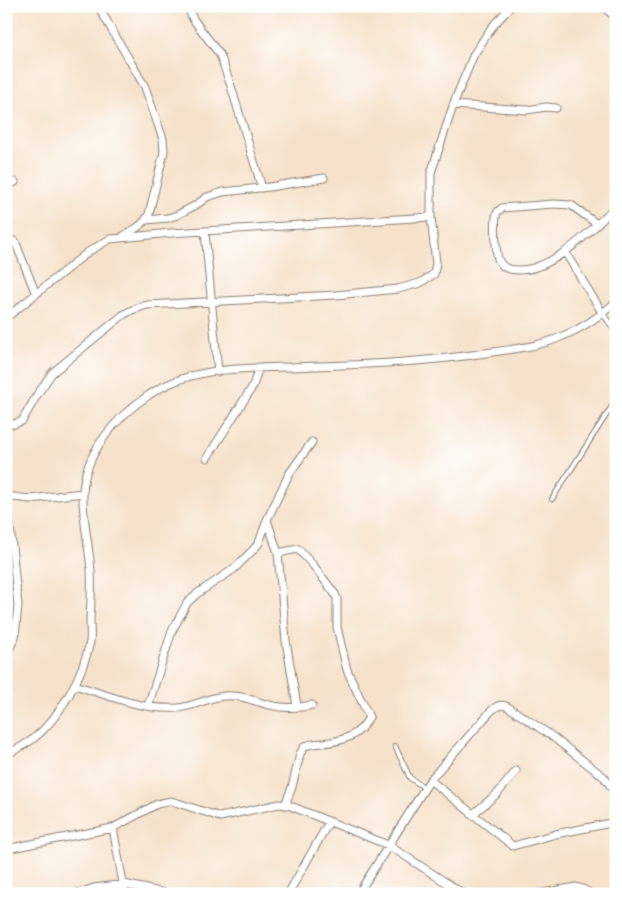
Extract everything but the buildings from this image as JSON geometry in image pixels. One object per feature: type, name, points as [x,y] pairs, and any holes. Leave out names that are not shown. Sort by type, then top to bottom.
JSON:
[{"type":"street","points":[[98,6],[145,87],[163,139],[164,152],[156,191],[146,220]]},
{"type":"street","points":[[188,6],[193,19],[220,55],[249,141],[262,188]]},
{"type":"street","points":[[6,423],[22,422],[52,373],[132,310],[147,305],[336,295],[406,288],[420,283],[434,274],[436,270],[431,217],[431,173],[453,105],[472,60],[481,42],[511,6]]},
{"type":"street","points":[[603,6],[616,18]]},
{"type":"street","points":[[453,105],[526,110],[546,107],[556,108]]},
{"type":"street","points":[[122,237],[146,220],[168,218],[177,215],[207,197],[223,192],[324,178]]},
{"type":"street","points":[[6,187],[15,182]]},
{"type":"street","points":[[597,224],[571,205],[502,208],[497,214],[498,260],[504,266],[513,269],[535,267],[565,252],[597,224],[616,206]]},
{"type":"street","points":[[6,318],[97,245],[110,239],[431,217]]},
{"type":"street","points":[[205,232],[218,372]]},
{"type":"street","points":[[15,241],[36,294]]},
{"type":"street","points":[[565,252],[603,314]]},
{"type":"street","points":[[6,755],[34,738],[49,722],[74,685],[90,641],[91,570],[83,493],[88,466],[107,434],[123,416],[149,394],[171,382],[197,374],[259,367],[350,365],[434,360],[518,348],[560,338],[596,319],[616,302]]},
{"type":"street","points":[[206,458],[253,386],[259,367]]},
{"type":"street","points":[[148,706],[172,630],[187,603],[198,593],[234,569],[259,543],[267,520],[289,474],[312,442]]},
{"type":"street","points":[[6,655],[15,637],[18,605],[10,551],[7,496],[30,499],[83,493]]},
{"type":"street","points":[[267,520],[278,553],[287,648],[297,706]]},
{"type":"street","points":[[278,553],[298,549],[335,594],[337,599],[337,627],[347,670],[369,717],[355,734],[343,741],[311,744],[304,747],[300,754],[292,787],[285,805]]},
{"type":"street","points":[[74,685],[160,708],[180,708],[218,696],[233,696],[286,707],[312,705]]},
{"type":"street","points":[[358,894],[430,780],[491,711],[501,705],[508,707],[549,734],[604,777],[616,797]]},
{"type":"street","points":[[472,815],[498,793],[516,770]]},
{"type":"street","points":[[430,780],[513,846],[556,834],[616,822]]},
{"type":"street","points":[[6,849],[113,828],[157,804],[165,802],[178,803],[220,817],[279,804],[298,808],[328,822],[388,845],[464,894]]},
{"type":"street","points":[[288,894],[328,822]]},
{"type":"street","points":[[113,828],[125,894]]},
{"type":"street","points":[[75,894],[94,888],[124,884],[169,894]]},
{"type":"street","points":[[537,894],[576,887],[591,894]]},
{"type":"lane","points":[[603,314],[616,332]]},
{"type":"lane","points":[[552,499],[616,400]]},
{"type":"lane","points":[[395,746],[410,778],[425,788]]}]
